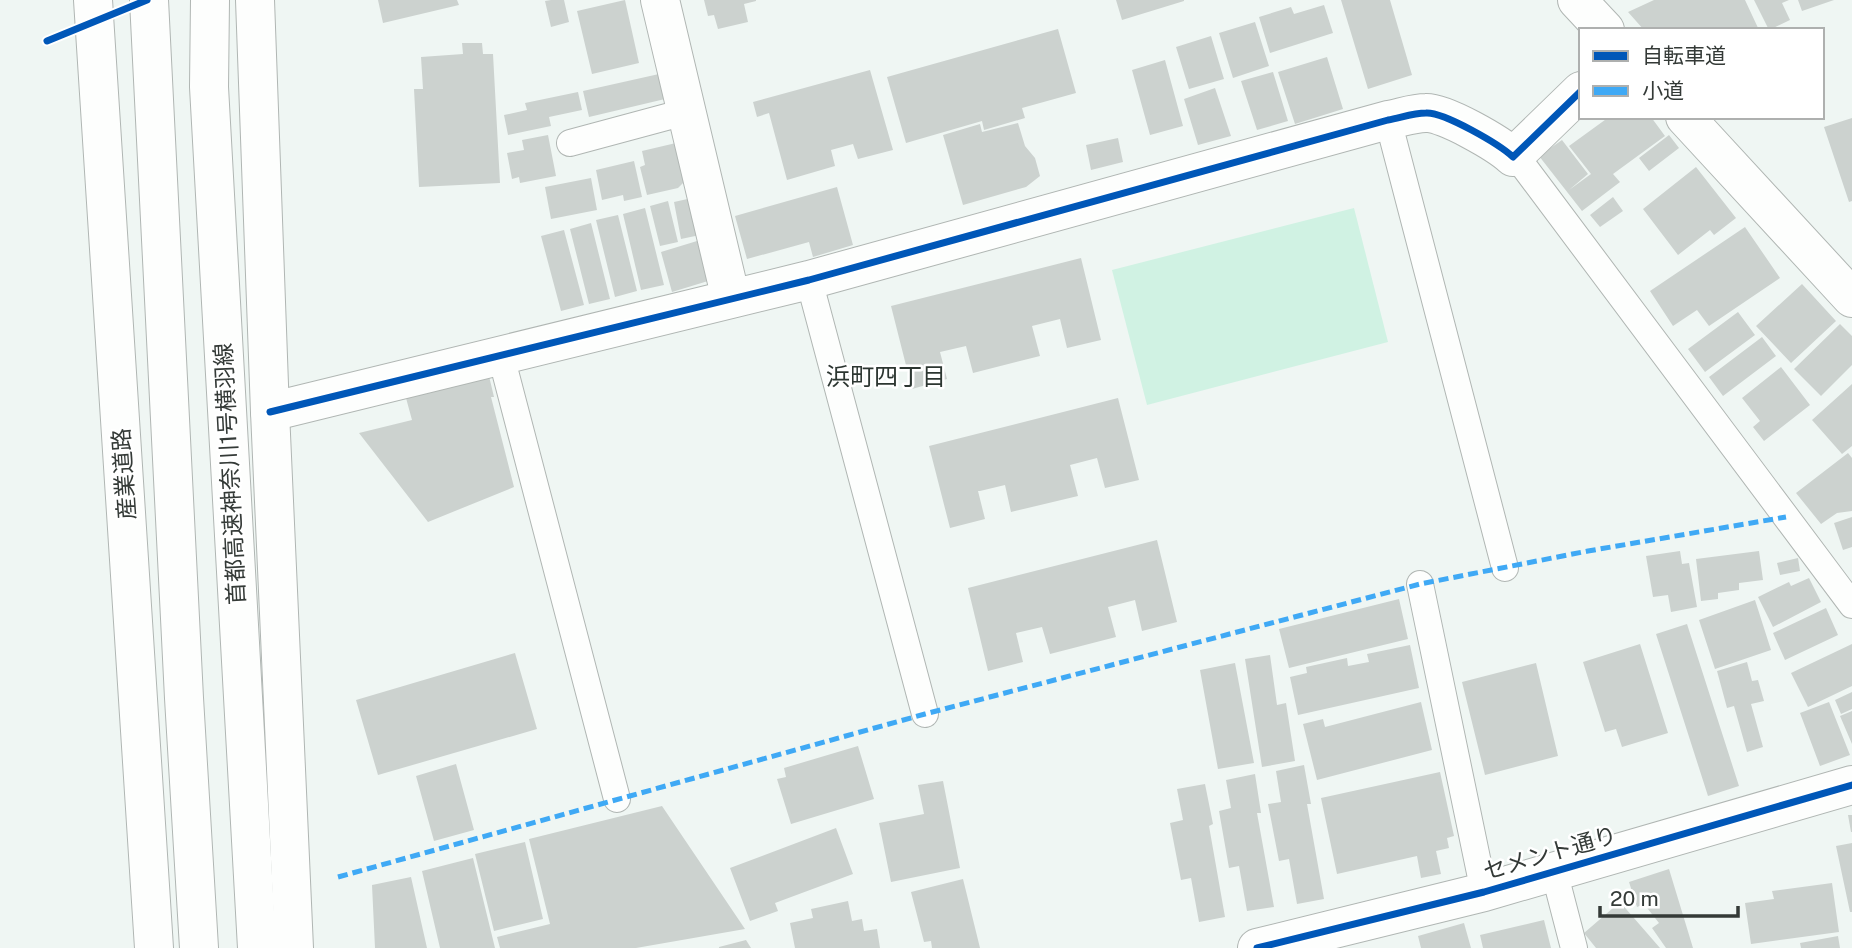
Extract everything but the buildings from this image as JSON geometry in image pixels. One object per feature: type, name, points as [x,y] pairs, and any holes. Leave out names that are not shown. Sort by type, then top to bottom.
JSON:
[{"type":"main road","name":"産業道路","points":[[93,0],[154,948]]},
{"type":"main road","points":[[149,0],[199,948]]},
{"type":"main road","name":"首都高速神奈川1号横羽線","points":[[210,0],[209,86],[257,948]]},
{"type":"main road","points":[[255,0],[294,948]]},
{"type":"main road","points":[[660,0],[731,299]]},
{"type":"main road","points":[[1577,0],[1603,28]]},
{"type":"main road","points":[[270,412],[809,280],[1388,120],[1428,112],[1499,144],[1513,157],[1579,93]]},
{"type":"main road","points":[[1687,119],[1852,298]]},
{"type":"main road","name":"セメント通り","points":[[1256,948],[1484,892],[1852,785]]},
{"type":"lane","points":[[570,143],[685,112]]},
{"type":"lane","points":[[1388,120],[1505,568]]},
{"type":"lane","points":[[1513,157],[1525,168],[1852,605]]},
{"type":"lane","points":[[809,280],[925,714]]},
{"type":"lane","points":[[501,356],[617,799]]},
{"type":"lane","points":[[1420,584],[1484,892]]},
{"type":"lane","points":[[1554,871],[1574,948]]},
{"type":"green space","points":[[1354,208],[1388,342],[1147,405],[1112,270]]},
{"type":"marked path","points":[[338,877],[925,714],[1420,584],[1588,551],[1786,517]]},
{"type":"cycle path","points":[[47,41],[147,0]]},
{"type":"cycle path","points":[[270,412],[809,280],[1411,115],[1434,114],[1458,123],[1513,157],[1579,93]]},
{"type":"cycle path","points":[[1257,948],[1484,892],[1852,785]]},
{"type":"district","name":"浜町四丁目","points":[[886,377]]}]
